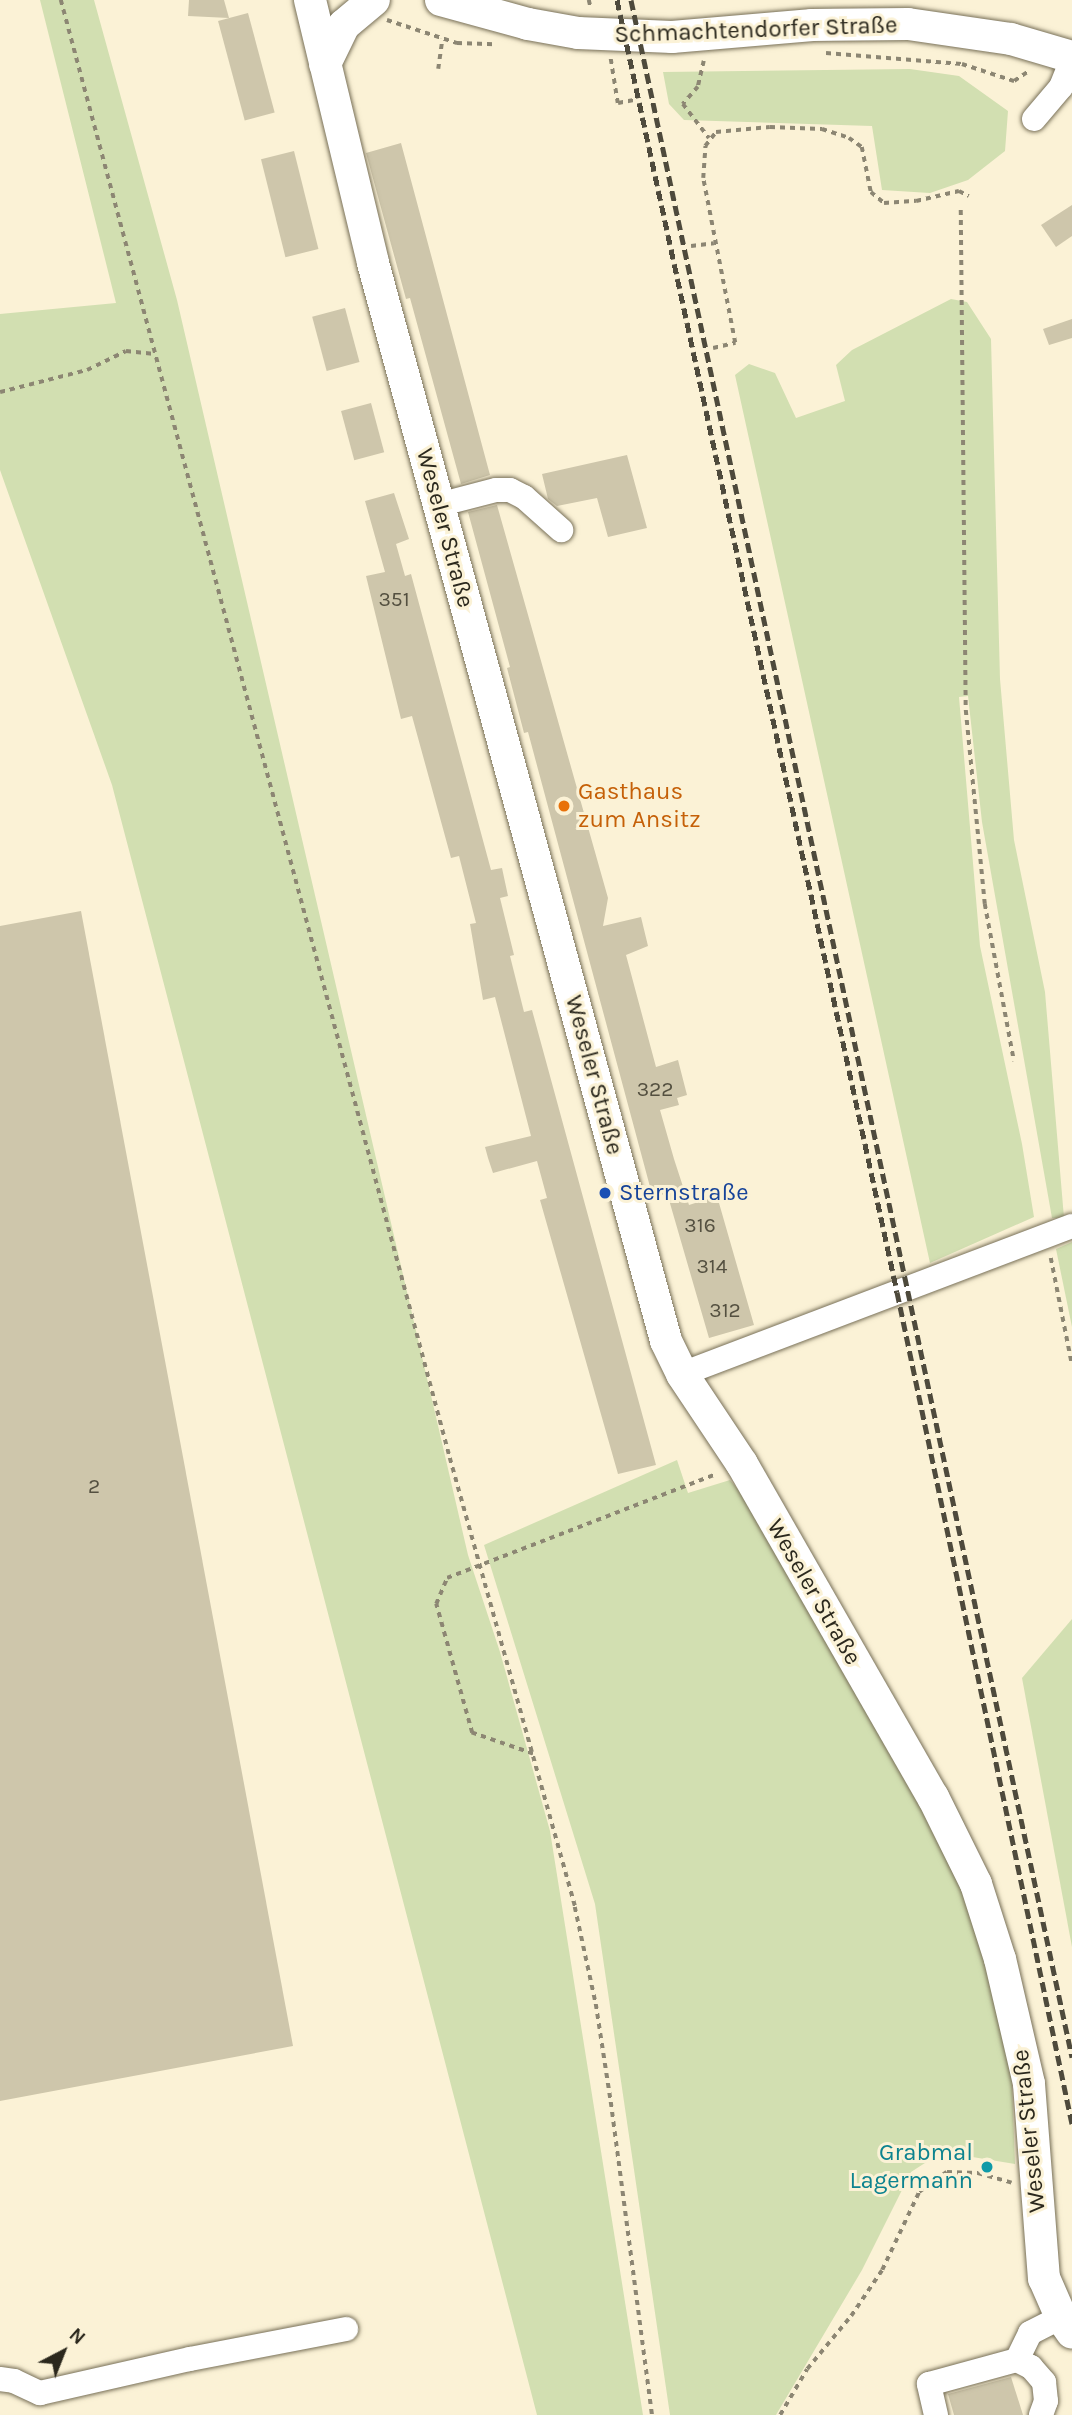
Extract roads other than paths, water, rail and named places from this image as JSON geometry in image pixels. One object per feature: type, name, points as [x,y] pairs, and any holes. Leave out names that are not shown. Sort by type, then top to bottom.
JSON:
[{"type":"main road","name":"Weseler Straße","points":[[310,0],[365,233],[666,1340],[682,1374],[742,1464],[933,1797],[976,1884],[1003,1970],[1029,2084],[1044,2278],[1066,2325]]},
{"type":"main road","points":[[325,64],[344,25],[374,0]]},
{"type":"main road","name":"Schmachtendorfer Straße","points":[[436,13],[591,35],[672,37],[812,25],[908,24],[960,29],[1019,40],[1072,59]]},
{"type":"street","points":[[1034,119],[1061,86],[1072,59]]},
{"type":"street","points":[[438,505],[496,490],[510,490],[524,498],[561,530]]},
{"type":"street","points":[[682,1374],[1072,1226]]},
{"type":"street","points":[[1017,2360],[1030,2333],[1066,2325]]},
{"type":"street","points":[[0,2379],[14,2381],[40,2393],[190,2359],[346,2329]]},
{"type":"street","points":[[936,2415],[929,2384],[1017,2360],[1031,2367],[1044,2382],[1046,2402],[1041,2415]]},
{"type":"railway","points":[[617,0],[897,1292],[1072,2124]]},
{"type":"railway","points":[[631,0],[1072,2057]]},
{"type":"place","name":"Gasthaus zum Ansitz","points":[[564,806]]},
{"type":"place","name":"Sternstraße","points":[[605,1193]]},
{"type":"place","name":"Grabmal Lagermann","points":[[987,2167]]}]
